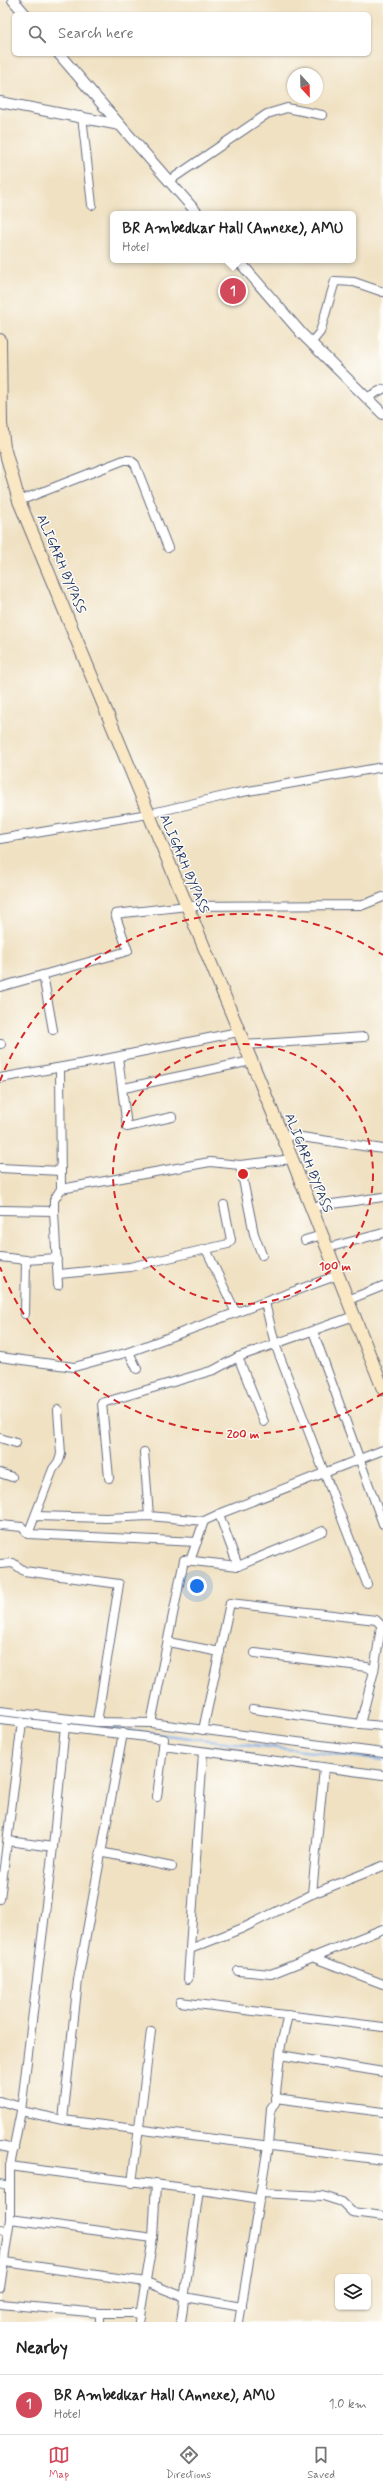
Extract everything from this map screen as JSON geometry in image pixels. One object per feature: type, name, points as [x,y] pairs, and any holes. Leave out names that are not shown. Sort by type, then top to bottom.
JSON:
[{"type":"main road","name":"ALIGARH BYPASS","points":[[0,340],[1,424],[4,447],[19,501],[238,1032],[292,1159],[354,1316],[379,1369],[383,1389]]},
{"type":"street","points":[[13,0],[23,12]]},
{"type":"street","points":[[61,56],[195,211]]},
{"type":"street","points":[[0,102],[82,116],[120,125]]},
{"type":"street","points":[[169,181],[267,114],[287,108],[322,115]]},
{"type":"street","points":[[82,116],[92,205]]},
{"type":"street","points":[[241,263],[311,343],[383,414]]},
{"type":"street","points":[[311,343],[320,332],[335,281],[354,282],[383,292]]},
{"type":"street","points":[[366,398],[383,389]]},
{"type":"street","points":[[19,501],[124,460],[130,460],[135,464],[168,548]]},
{"type":"street","points":[[0,839],[148,814],[237,793],[383,767]]},
{"type":"street","points":[[0,987],[128,951],[115,914],[186,906],[363,905],[383,896]]},
{"type":"street","points":[[43,975],[53,1030]]},
{"type":"street","points":[[0,1078],[118,1057],[238,1032]]},
{"type":"street","points":[[244,1045],[364,1037]]},
{"type":"street","points":[[118,1057],[124,1088],[127,1127],[172,1116]]},
{"type":"street","points":[[124,1088],[251,1061]]},
{"type":"street","points":[[58,1285],[54,1200],[61,1189],[60,1068]]},
{"type":"street","points":[[281,1134],[383,1149]]},
{"type":"street","points":[[61,1189],[210,1162],[240,1165],[292,1159]]},
{"type":"street","points":[[240,1165],[254,1234],[262,1255]]},
{"type":"street","points":[[0,1168],[61,1171]]},
{"type":"street","points":[[311,1207],[383,1197]]},
{"type":"street","points":[[58,1274],[111,1270],[231,1242],[224,1204]]},
{"type":"street","points":[[0,1210],[54,1211]]},
{"type":"street","points":[[327,1248],[383,1233]]},
{"type":"street","points":[[305,1240],[322,1235]]},
{"type":"street","points":[[206,1249],[236,1313]]},
{"type":"street","points":[[0,1257],[26,1260],[57,1258]]},
{"type":"street","points":[[25,1314],[26,1260]]},
{"type":"street","points":[[0,1357],[74,1367],[129,1352],[338,1275]]},
{"type":"street","points":[[348,1300],[383,1286]]},
{"type":"street","points":[[265,1303],[275,1344],[367,1584]]},
{"type":"street","points":[[109,1478],[102,1402],[214,1370],[238,1357],[354,1316]]},
{"type":"street","points":[[313,1331],[383,1524]]},
{"type":"street","points":[[129,1352],[137,1369]]},
{"type":"street","points":[[238,1357],[264,1422]]},
{"type":"street","points":[[28,1534],[53,1469],[59,1461],[61,1454],[58,1410]]},
{"type":"street","points":[[0,1438],[16,1443]]},
{"type":"street","points":[[36,1516],[106,1518],[149,1516],[204,1521],[383,1450]]},
{"type":"street","points":[[144,1452],[149,1516]]},
{"type":"street","points":[[0,1473],[12,1477]]},
{"type":"street","points":[[219,1514],[238,1566]]},
{"type":"street","points":[[190,1561],[204,1521]]},
{"type":"street","points":[[0,1525],[22,1527],[28,1534],[197,1542]]},
{"type":"street","points":[[151,1723],[184,1560],[238,1566],[323,1531]]},
{"type":"street","points":[[0,1564],[13,1563],[24,1571],[119,1584],[97,1722]]},
{"type":"street","points":[[203,1730],[230,1603],[376,1620],[382,1627],[374,1671],[360,1724]]},
{"type":"street","points":[[168,1642],[220,1652]]},
{"type":"street","points":[[255,1653],[367,1667],[374,1671]]},
{"type":"street","points":[[253,1710],[383,1726]]},
{"type":"street","points":[[0,1711],[97,1722],[151,1723],[383,1753]]},
{"type":"street","points":[[0,1720],[65,1726],[164,1739],[157,1797]]},
{"type":"street","points":[[0,1899],[22,1722]]},
{"type":"street","points":[[0,2284],[4,2262],[4,2230],[10,2219],[4,2185],[14,2149],[21,2109],[53,1847],[65,1726]]},
{"type":"street","points":[[63,2120],[78,1980],[100,1852],[123,1733]]},
{"type":"street","points":[[163,1746],[383,1775]]},
{"type":"street","points":[[188,1979],[203,1752]]},
{"type":"street","points":[[312,1894],[324,1768]]},
{"type":"street","points":[[8,1841],[53,1847]]},
{"type":"street","points":[[100,1852],[172,1867]]},
{"type":"street","points":[[190,1949],[243,1928],[312,1894],[383,1866]]},
{"type":"street","points":[[238,1971],[271,1974],[383,1929]]},
{"type":"street","points":[[312,1957],[383,1984]]},
{"type":"street","points":[[180,2002],[383,2026]]},
{"type":"street","points":[[239,2322],[268,2146],[271,2108],[276,2098],[280,2055],[288,2015]]},
{"type":"street","points":[[132,2183],[151,2031]]},
{"type":"street","points":[[280,2055],[383,2072]]},
{"type":"street","points":[[276,2098],[383,2112]]},
{"type":"street","points":[[0,2101],[21,2109],[63,2120],[140,2128],[383,2160]]},
{"type":"street","points":[[0,2146],[14,2149]]},
{"type":"street","points":[[10,2166],[132,2183],[156,2183],[260,2196],[323,2196],[342,2202],[352,2212],[383,2216]]},
{"type":"street","points":[[139,2322],[153,2238],[156,2183]]},
{"type":"street","points":[[181,2322],[199,2189]]},
{"type":"street","points":[[10,2219],[153,2238]]},
{"type":"street","points":[[4,2262],[146,2282],[184,2297],[242,2307]]},
{"type":"street","points":[[0,2304],[100,2313],[140,2313]]},
{"type":"street","points":[[100,2313],[100,2322]]},
{"type":"waterway","points":[[0,1716],[383,1760]]},
{"type":"place","name":"BR Ambedkar Hall (Annexe), AMU","points":[[233,291]]}]
